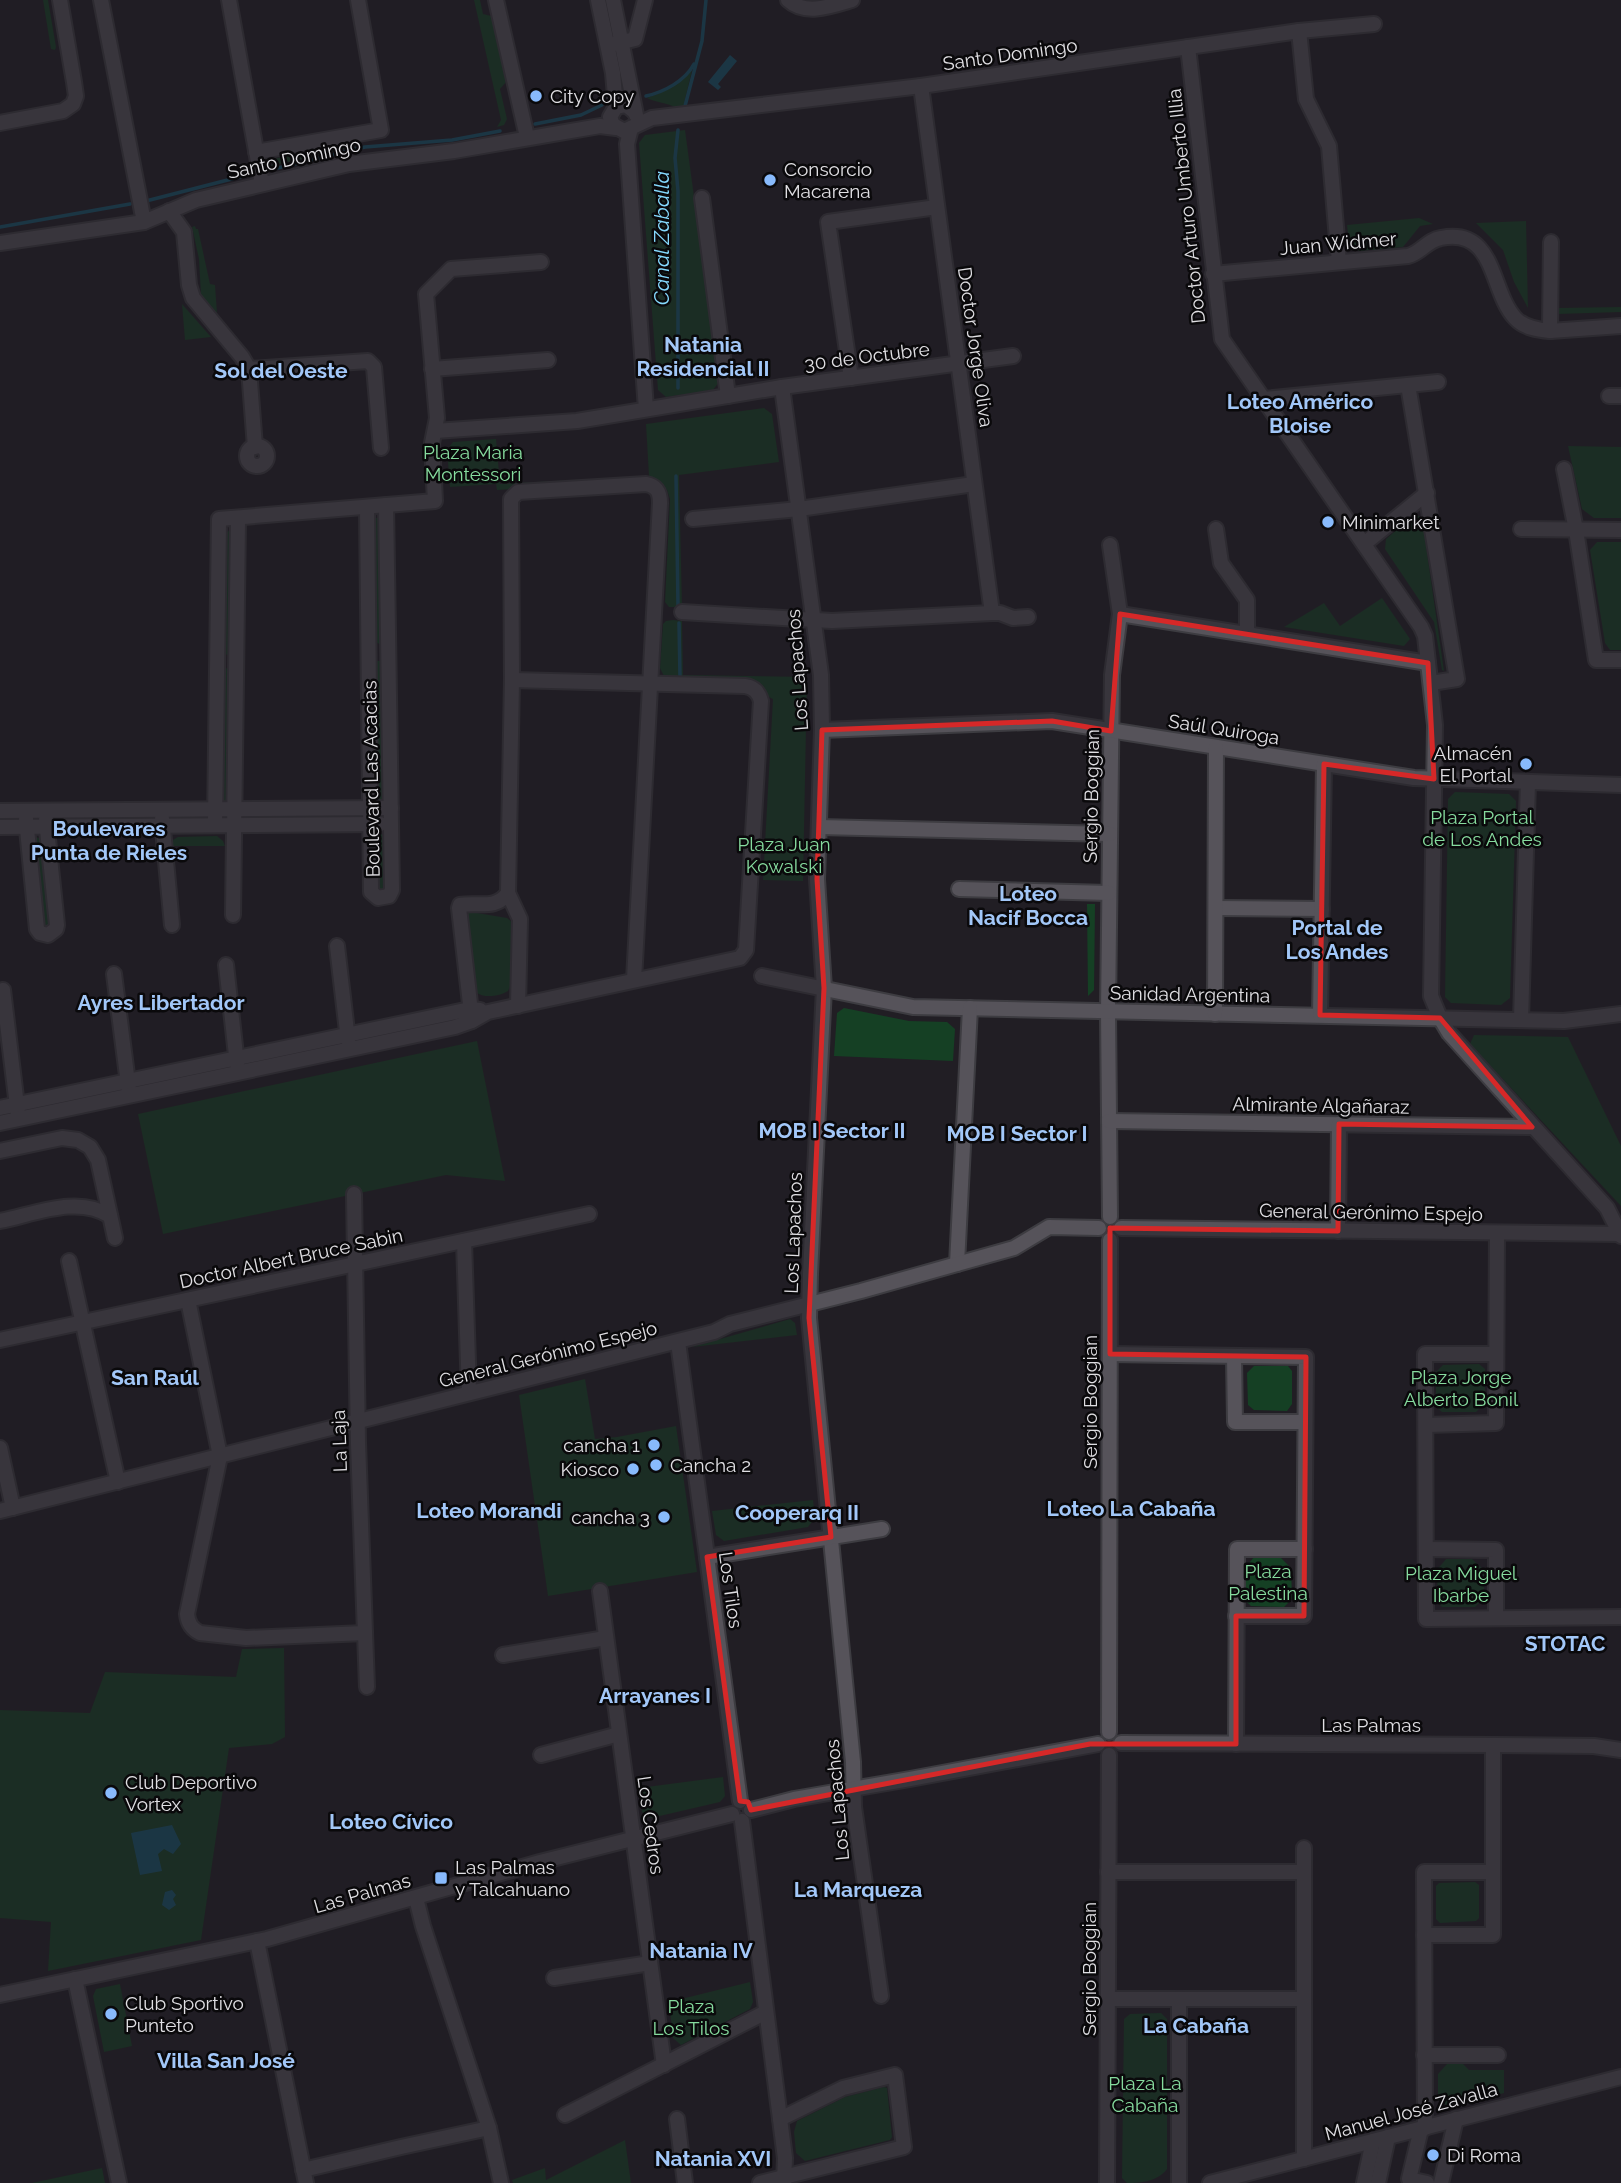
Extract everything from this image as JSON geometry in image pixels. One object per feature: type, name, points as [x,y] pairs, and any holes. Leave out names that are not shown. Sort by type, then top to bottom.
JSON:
[{"type":"street","points":[[0,123],[63,111],[73,104],[76,96],[60,0]]},
{"type":"street","points":[[100,0],[145,222]]},
{"type":"street","points":[[229,0],[262,184]]},
{"type":"street","points":[[256,152],[381,130],[358,0]]},
{"type":"street","points":[[496,0],[527,137]]},
{"type":"street","points":[[598,0],[614,45],[628,123]]},
{"type":"street","points":[[613,0],[615,90],[611,121],[628,123]]},
{"type":"street","points":[[614,45],[635,39],[645,0]]},
{"type":"street","points":[[788,0],[801,8],[812,9],[852,0]]},
{"type":"street","name":"Santo Domingo","points":[[0,243],[145,222],[196,200],[349,164],[454,151],[652,118],[921,86],[1299,31],[1374,24]]},
{"type":"street","points":[[1299,31],[1306,99],[1329,146],[1339,262]]},
{"type":"street","name":"Doctor Arturo Umberto Illia","points":[[1188,47],[1222,339],[1421,627],[1424,636],[1435,725],[1431,996],[1449,1032],[1607,1208],[1621,1235]]},
{"type":"street","name":"Doctor Jorge Oliva","points":[[921,86],[992,613]]},
{"type":"street","points":[[600,126],[614,110],[626,105],[646,409]]},
{"type":"street","points":[[702,198],[728,396]]},
{"type":"street","points":[[851,377],[828,222],[937,207]]},
{"type":"street","points":[[169,212],[184,232],[193,298],[249,369],[255,447]]},
{"type":"street","name":"Juan Widmer","points":[[1213,274],[1408,256],[1414,255],[1437,238],[1464,239],[1478,249],[1490,263],[1516,319],[1531,328],[1550,331],[1621,326]]},
{"type":"street","points":[[1550,331],[1551,243]]},
{"type":"street","points":[[215,818],[219,519],[435,501],[432,443],[437,418],[426,294],[451,269],[541,262]]},
{"type":"street","name":"30 de Octubre","points":[[435,431],[577,421],[782,387],[1013,356]]},
{"type":"street","points":[[249,369],[368,360],[374,367],[382,448]]},
{"type":"street","points":[[432,369],[548,360]]},
{"type":"street","points":[[1264,399],[1438,382]]},
{"type":"street","points":[[1408,385],[1457,680],[1431,683]]},
{"type":"street","name":"Los Lapachos","points":[[782,387],[821,675],[817,879],[824,988],[810,1323],[853,1762],[854,1807],[881,1996]]},
{"type":"street","points":[[1564,469],[1596,660],[1621,660]]},
{"type":"street","points":[[518,1006],[520,919],[508,893],[512,680],[511,499],[518,492],[646,484],[659,492],[634,980]]},
{"type":"street","points":[[693,519],[799,509],[974,484]]},
{"type":"street","points":[[1364,544],[1427,493]]},
{"type":"street","name":"Boulevard Las Acacias","points":[[367,507],[371,892],[378,898],[389,896],[392,890],[386,505]]},
{"type":"street","points":[[233,915],[238,518]]},
{"type":"street","points":[[1216,529],[1221,563],[1247,600],[1247,634]]},
{"type":"street","points":[[1521,530],[1621,530]]},
{"type":"street","name":"Sergio Boggian","points":[[1110,545],[1120,614],[1111,675],[1108,1012],[1110,1217]]},
{"type":"street","points":[[682,612],[832,621],[999,612],[1013,618],[1028,617]]},
{"type":"street","points":[[1120,614],[1428,663]]},
{"type":"street","points":[[369,654],[388,653]]},
{"type":"street","points":[[218,660],[236,659]]},
{"type":"street","points":[[0,1123],[18,1112],[740,958],[746,950],[761,701],[754,688],[512,680]]},
{"type":"street","name":"Saúl Quiroga","points":[[822,730],[1052,721],[1414,778],[1621,785]]},
{"type":"street","points":[[1215,1014],[1216,747]]},
{"type":"street","points":[[1320,1015],[1324,764]]},
{"type":"street","points":[[1521,1020],[1528,782]]},
{"type":"street","points":[[0,811],[162,818],[391,816]]},
{"type":"street","points":[[26,811],[37,929],[40,933],[48,934],[56,929],[57,925],[45,811]]},
{"type":"street","points":[[0,827],[47,827],[162,818]]},
{"type":"street","points":[[162,818],[172,925]]},
{"type":"street","points":[[819,827],[1110,834]]},
{"type":"street","points":[[958,889],[1109,893]]},
{"type":"street","points":[[471,1015],[459,908],[460,905],[466,904],[495,904],[508,893]]},
{"type":"street","points":[[1216,908],[1322,909]]},
{"type":"street","points":[[337,946],[348,1041]]},
{"type":"street","points":[[226,965],[237,1065]]},
{"type":"street","points":[[114,974],[129,1089]]},
{"type":"street","name":"Sanidad Argentina","points":[[762,976],[913,1007],[1564,1021],[1621,1014]]},
{"type":"street","points":[[3,990],[18,1112]]},
{"type":"street","points":[[957,1264],[970,1008]]},
{"type":"street","points":[[0,1108],[18,1112]]},
{"type":"street","name":"Almirante Algañaraz","points":[[1109,1121],[1532,1127]]},
{"type":"street","points":[[1338,1231],[1339,1124]]},
{"type":"street","points":[[0,1151],[62,1138],[83,1143],[95,1153],[98,1160],[115,1238]]},
{"type":"street","name":"La Laja","points":[[354,1194],[367,1687]]},
{"type":"street","points":[[0,1221],[75,1206],[97,1209],[110,1216]]},
{"type":"street","name":"Doctor Albert Bruce Sabin","points":[[0,1340],[589,1214]]},
{"type":"street","points":[[1110,1217],[1117,1220],[1121,1228],[1118,1237],[1110,1240],[1101,1236],[1099,1228],[1104,1219],[1110,1217]]},
{"type":"street","name":"General Gerónimo Espejo","points":[[7,1510],[678,1342],[714,1332],[730,1324],[1014,1248],[1049,1227],[1099,1228]]},
{"type":"street","name":"General Gerónimo Espejo","points":[[1121,1228],[1621,1235]]},
{"type":"street","points":[[1426,1425],[1496,1423],[1497,1233]]},
{"type":"street","name":"Sergio Boggian","points":[[1109,1732],[1110,1240]]},
{"type":"street","points":[[464,1241],[469,1393]]},
{"type":"street","points":[[69,1261],[118,1482]]},
{"type":"street","points":[[188,1300],[219,1456],[187,1615],[191,1626],[200,1633],[246,1638],[365,1633]]},
{"type":"street","name":"Los Tilos","points":[[678,1342],[785,2158],[784,2180]]},
{"type":"street","points":[[1110,1354],[1306,1357],[1304,1616],[1236,1616]]},
{"type":"street","points":[[1496,1354],[1425,1354],[1426,1619],[1621,1617]]},
{"type":"street","points":[[1234,1356],[1235,1422],[1306,1422]]},
{"type":"street","points":[[0,1448],[7,1510]]},
{"type":"street","points":[[707,1557],[882,1529]]},
{"type":"street","points":[[1236,1744],[1237,1549],[1305,1549]]},
{"type":"street","points":[[1426,1549],[1496,1550],[1496,1618]]},
{"type":"street","name":"Los Cedros","points":[[600,1591],[664,2065]]},
{"type":"street","points":[[503,1655],[606,1638]]},
{"type":"street","points":[[1109,1732],[1117,1735],[1121,1743],[1117,1752],[1109,1755],[1101,1752],[1098,1744],[1102,1735],[1109,1732]]},
{"type":"street","points":[[541,1755],[619,1734]]},
{"type":"street","name":"Las Palmas","points":[[1121,1743],[1594,1746],[1621,1750]]},
{"type":"street","name":"Las Palmas","points":[[0,1995],[257,1941],[540,1863],[794,1798],[1098,1744]]},
{"type":"street","points":[[1424,1936],[1493,1935],[1493,1745]]},
{"type":"street","name":"Sergio Boggian","points":[[1107,2183],[1109,1755]]},
{"type":"street","points":[[1304,1849],[1304,2159]]},
{"type":"street","points":[[1108,1872],[1304,1872]]},
{"type":"street","points":[[1427,2183],[1409,2179],[1423,2128],[1424,1872],[1493,1872]]},
{"type":"street","points":[[416,1898],[489,2128],[501,2183]]},
{"type":"street","points":[[257,1941],[304,2177],[489,2128]]},
{"type":"street","points":[[554,1978],[650,1963]]},
{"type":"street","points":[[75,1979],[118,2183]]},
{"type":"street","points":[[1108,1999],[1304,1999]]},
{"type":"street","points":[[1179,1999],[1179,2183]]},
{"type":"street","points":[[565,2115],[766,2012]]},
{"type":"street","points":[[1424,2055],[1498,2055]]},
{"type":"street","points":[[760,2183],[784,2180],[904,2147],[895,2075],[843,2088],[780,2119]]},
{"type":"street","name":"Manuel José Zavalla","points":[[1210,2183],[1621,2077]]},
{"type":"street","points":[[677,2119],[685,2183]]},
{"type":"street","points":[[1441,2183],[1456,2119]]},
{"type":"street","points":[[1368,2181],[1388,2137]]},
{"type":"street","points":[[1368,2181],[1373,2141]]},
{"type":"highlighted area","points":[[1120,614],[1428,663],[1434,779],[1324,764],[1320,1015],[1440,1018],[1532,1127],[1339,1124],[1338,1231],[1110,1228],[1110,1354],[1306,1357],[1304,1616],[1236,1616],[1236,1744],[1090,1744],[751,1810],[748,1802],[740,1801],[707,1557],[831,1537],[809,1318],[824,988],[817,879],[822,730],[1052,721],[1111,731]]},
{"type":"green space","points":[[43,0],[48,0],[55,50],[51,49]]},
{"type":"green space","points":[[474,0],[480,0],[483,14],[491,16],[506,82],[500,89],[507,119],[504,125],[497,127],[501,120]]},
{"type":"green space","points":[[692,70],[682,112],[674,106],[647,98],[669,89]]},
{"type":"green space","points":[[685,130],[719,382],[713,390],[666,397],[658,390],[639,143],[645,135]]},
{"type":"green space","points":[[364,144],[271,166],[277,158]]},
{"type":"green space","points":[[1419,218],[1433,224],[1420,226],[1403,247],[1359,251],[1349,242],[1347,225]]},
{"type":"green space","points":[[1526,221],[1528,308],[1514,282],[1503,250],[1476,223]]},
{"type":"green space","points":[[192,227],[198,229],[210,284],[215,285],[217,313],[201,295],[199,259]]},
{"type":"green space","points":[[182,304],[211,337],[185,340]]},
{"type":"green space","points":[[1621,307],[1621,312],[1557,314],[1557,308]]},
{"type":"green space","name":"Plaza Maria Montessori","points":[[764,408],[772,414],[779,462],[679,475],[682,607],[669,607],[665,602],[670,499],[667,490],[659,481],[497,490],[496,484],[450,487],[447,450],[453,442],[496,439],[500,484],[649,476],[646,424]]},
{"type":"green space","points":[[1568,446],[1621,447],[1621,518],[1594,518],[1582,509]]},
{"type":"green space","points":[[1415,514],[1422,518],[1444,671],[1434,622],[1385,549],[1386,539]]},
{"type":"green space","points":[[376,518],[381,518],[381,645],[376,642]]},
{"type":"green space","points":[[233,531],[231,653],[227,655],[223,652],[225,534]]},
{"type":"green space","points":[[1597,542],[1621,542],[1621,650],[1610,650],[1605,643],[1590,550]]},
{"type":"green space","points":[[1382,598],[1410,639],[1404,646],[1284,627],[1324,603],[1340,626]]},
{"type":"green space","name":"Plaza Juan Kowalski","points":[[673,620],[682,621],[683,675],[807,677],[803,881],[763,880],[773,699],[752,681],[665,678],[660,668],[663,624]]},
{"type":"green space","points":[[377,661],[382,661],[385,798],[380,800],[376,794]]},
{"type":"green space","points":[[226,668],[232,671],[228,800],[223,802],[220,801],[222,672]]},
{"type":"green space","name":"Plaza Portal de Los Andes","points":[[1455,792],[1509,794],[1516,801],[1510,998],[1501,1005],[1451,1003],[1445,997],[1448,799]]},
{"type":"green space","points":[[360,814],[358,817],[248,820],[245,817],[245,816]]},
{"type":"green space","points":[[54,816],[151,816],[151,818],[55,820]]},
{"type":"green space","points":[[384,835],[386,891],[377,892],[377,836]]},
{"type":"green space","points":[[217,836],[225,846],[172,846],[173,840],[178,837]]},
{"type":"green space","points":[[34,838],[41,839],[51,926],[44,929]]},
{"type":"green space","points":[[1087,904],[1095,904],[1094,990],[1088,996]]},
{"type":"green space","points":[[468,913],[507,918],[512,922],[511,984],[505,993],[488,996],[476,992],[467,919]]},
{"type":"green space","points":[[844,1008],[909,1021],[947,1022],[955,1029],[953,1061],[834,1056],[837,1013]]},
{"type":"green space","points":[[1474,1035],[1568,1037],[1621,1146],[1621,1206],[1470,1044]]},
{"type":"green space","points":[[477,1041],[505,1181],[446,1175],[163,1234],[138,1114]]},
{"type":"green space","points":[[790,1319],[795,1323],[797,1335],[692,1347]]},
{"type":"green space","name":"Plaza Jorge Alberto Bonil","points":[[1479,1364],[1485,1369],[1485,1403],[1476,1412],[1442,1412],[1436,1407],[1436,1372],[1443,1365]]},
{"type":"green space","points":[[1254,1366],[1288,1366],[1292,1371],[1292,1404],[1287,1411],[1254,1410],[1248,1405],[1247,1373]]},
{"type":"green space","points":[[585,1379],[595,1439],[676,1426],[697,1572],[548,1596],[519,1395]]},
{"type":"green space","points":[[813,1500],[815,1518],[808,1527],[724,1541],[716,1535],[712,1511]]},
{"type":"green space","name":"Plaza Palestina","points":[[1254,1557],[1280,1557],[1291,1568],[1292,1599],[1284,1607],[1251,1606],[1245,1600],[1246,1567]]},
{"type":"green space","name":"Plaza Miguel Ibarbe","points":[[1446,1559],[1472,1559],[1484,1570],[1484,1598],[1475,1607],[1442,1607],[1438,1602],[1437,1570]]},
{"type":"green space","name":"Club Deportivo Vortex","points":[[284,1648],[285,1737],[272,1744],[229,1748],[201,1940],[48,1971],[51,1922],[0,1918],[0,1710],[90,1713],[105,1672],[236,1677],[242,1649]]},
{"type":"green space","points":[[723,1777],[725,1796],[720,1802],[651,1818],[642,1812],[639,1788]]},
{"type":"green space","points":[[1475,1882],[1479,1885],[1479,1918],[1476,1921],[1440,1923],[1436,1919],[1436,1886],[1439,1883]]},
{"type":"green space","name":"Plaza Los Tilos","points":[[750,1982],[753,2002],[750,2009],[681,2045],[673,2038],[669,2002]]},
{"type":"green space","name":"Club Sportivo Punteto","points":[[120,1984],[132,2046],[104,2052],[93,1996],[96,1989]]},
{"type":"green space","name":"Plaza La Cabaña","points":[[1161,2013],[1167,2019],[1167,2169],[1149,2180],[1127,2183],[1122,2178],[1124,2019],[1130,2014]]},
{"type":"green space","points":[[1447,2064],[1463,2064],[1469,2070],[1504,2070],[1504,2093],[1449,2107],[1438,2099],[1438,2074]]},
{"type":"green space","points":[[887,2088],[892,2137],[890,2140],[805,2161],[796,2153],[794,2132],[797,2121],[845,2097]]},
{"type":"green space","points":[[625,2140],[631,2183],[513,2183],[512,2180],[545,2168],[546,2180]]},
{"type":"green space","points":[[102,2168],[105,2183],[32,2183]]},
{"type":"water","points":[[730,55],[737,61],[718,84],[721,87],[718,90],[708,82]]},
{"type":"water","points":[[172,1825],[181,1844],[173,1854],[164,1849],[158,1854],[162,1871],[140,1875],[131,1833]]},
{"type":"water","points":[[172,1890],[176,1895],[173,1899],[176,1905],[169,1910],[162,1905],[165,1892]]},
{"type":"waterway","name":"Canal Zaballa","points":[[685,106],[702,41],[706,0]]},
{"type":"waterway","name":"Canal Zaballa","points":[[646,96],[673,85],[685,76],[694,64]]},
{"type":"waterway","name":"Canal Zaballa","points":[[535,124],[581,115],[602,105]]},
{"type":"waterway","name":"Canal Zaballa","points":[[678,130],[675,158],[678,191],[678,388]]},
{"type":"waterway","name":"Canal Zaballa","points":[[265,171],[365,147],[452,140],[500,131]]},
{"type":"waterway","name":"Canal Zaballa","points":[[146,201],[251,174]]},
{"type":"waterway","name":"Canal Zaballa","points":[[0,227],[130,204]]},
{"type":"waterway","name":"Canal Zaballa","points":[[676,476],[678,605]]},
{"type":"waterway","name":"Canal Zaballa","points":[[679,623],[680,677]]},
{"type":"place","name":"City Copy","points":[[536,96]]},
{"type":"place","name":"Consorcio Macarena","points":[[770,180]]},
{"type":"place","name":"Minimarket","points":[[1328,522]]},
{"type":"place","name":"Almacén El Portal","points":[[1526,764]]},
{"type":"place","name":"cancha 1","points":[[654,1445]]},
{"type":"place","name":"Cancha 2","points":[[656,1465]]},
{"type":"place","name":"Kiosco","points":[[633,1469]]},
{"type":"place","name":"cancha 3","points":[[664,1517]]},
{"type":"place","name":"Club Deportivo Vortex","points":[[111,1793]]},
{"type":"place","name":"Las Palmas y Talcahuano","points":[[441,1878]]},
{"type":"place","name":"Club Sportivo Punteto","points":[[111,2014]]},
{"type":"place","name":"Di Roma","points":[[1433,2155]]},
{"type":"district","name":"Natania Residencial II","points":[[703,357]]},
{"type":"district","name":"Sol del Oeste","points":[[281,371]]},
{"type":"district","name":"Loteo Américo Bloise","points":[[1300,414]]},
{"type":"district","name":"Boulevares Punta de Rieles","points":[[109,841]]},
{"type":"district","name":"Loteo Nacif Bocca","points":[[1028,906]]},
{"type":"district","name":"Portal de Los Andes","points":[[1337,940]]},
{"type":"district","name":"Ayres Libertador","points":[[161,1003]]},
{"type":"district","name":"MOB I Sector II","points":[[832,1131]]},
{"type":"district","name":"MOB I Sector I","points":[[1017,1134]]},
{"type":"district","name":"San Raúl","points":[[155,1378]]},
{"type":"district","name":"Loteo La Cabaña","points":[[1131,1509]]},
{"type":"district","name":"Loteo Morandi","points":[[489,1511]]},
{"type":"district","name":"Cooperarq II","points":[[797,1513]]},
{"type":"district","name":"STOTAC","points":[[1565,1644]]},
{"type":"district","name":"Arrayanes I","points":[[655,1696]]},
{"type":"district","name":"Loteo Cívico","points":[[391,1822]]},
{"type":"district","name":"La Marqueza","points":[[858,1890]]},
{"type":"district","name":"Natania IV","points":[[701,1951]]},
{"type":"district","name":"La Cabaña","points":[[1196,2026]]},
{"type":"district","name":"Villa San José","points":[[226,2061]]},
{"type":"district","name":"Natania XVI","points":[[713,2159]]}]
